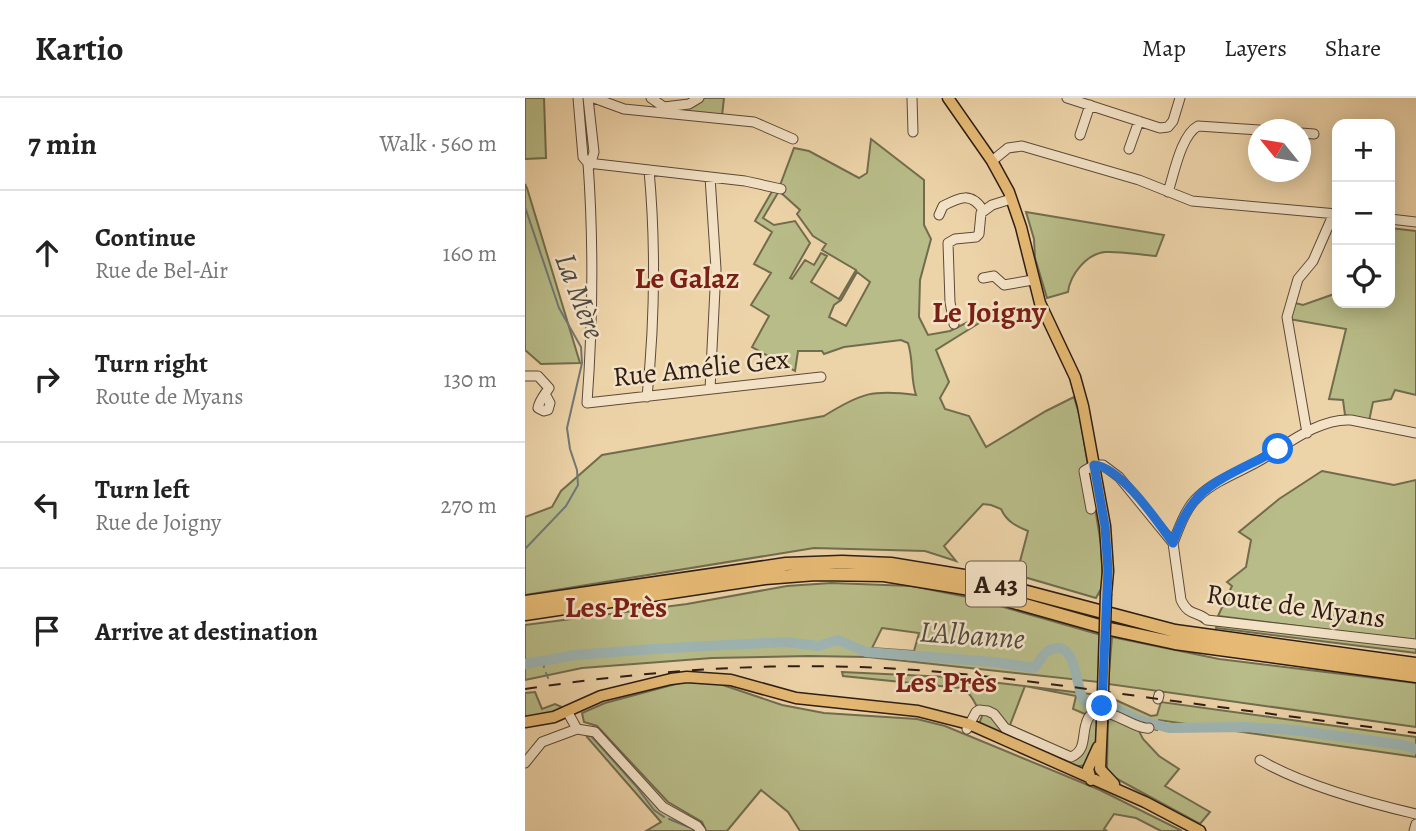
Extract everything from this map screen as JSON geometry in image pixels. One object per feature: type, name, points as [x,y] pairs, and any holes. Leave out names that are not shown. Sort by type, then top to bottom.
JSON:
[{"type":"highway","name":"A 43","points":[[525,602],[786,564],[879,563],[970,577],[1175,631],[1416,664]]},
{"type":"highway","name":"A 43","points":[[525,614],[765,578],[816,574],[884,575],[964,588],[1130,634],[1175,643],[1416,676]]},
{"type":"main road","points":[[948,98],[992,162],[1011,199],[1021,227],[1040,303],[1075,377],[1083,406],[1107,543],[1102,723],[1095,766],[1097,774],[1089,781]]},
{"type":"main road","points":[[525,722],[554,717],[601,696],[680,678],[709,678],[777,700],[806,706],[916,715],[947,722],[968,727],[1076,769],[1095,766]]},
{"type":"main road","points":[[968,727],[1089,781],[1188,831]]},
{"type":"main road","points":[[1063,765],[1089,781],[1145,802]]},
{"type":"main road","points":[[1095,766],[1109,781],[1200,831]]},
{"type":"street","points":[[578,98],[583,157],[587,163],[710,177],[781,189]]},
{"type":"street","points":[[587,163],[594,152],[588,98]]},
{"type":"street","points":[[594,98],[624,108],[663,110],[754,122],[793,139]]},
{"type":"street","points":[[651,98],[663,110]]},
{"type":"street","points":[[663,110],[689,104],[699,98]]},
{"type":"street","points":[[912,98],[913,132]]},
{"type":"street","points":[[1067,98],[1160,128],[1168,127],[1173,121],[1180,98]]},
{"type":"street","points":[[1080,135],[1090,105]]},
{"type":"street","points":[[1129,149],[1139,121]]},
{"type":"street","points":[[1168,192],[1187,136],[1193,129],[1198,126],[1248,129]]},
{"type":"street","points":[[992,162],[1032,149],[1126,176],[1192,201],[1332,214]]},
{"type":"street","name":"Rue Amélie Gex","points":[[587,163],[593,231],[587,403],[821,377]]},
{"type":"street","points":[[647,397],[655,282],[649,170]]},
{"type":"street","points":[[710,177],[716,270],[710,388]]},
{"type":"street","points":[[939,215],[943,206],[968,197],[975,199],[983,209]]},
{"type":"street","points":[[954,324],[950,302],[948,243],[954,239],[977,237],[983,209],[1011,199]]},
{"type":"street","points":[[1395,220],[1416,222]]},
{"type":"street","points":[[1307,433],[1287,317],[1298,279],[1313,261],[1332,222]]},
{"type":"street","points":[[983,278],[994,276],[1004,285],[1033,280]]},
{"type":"street","points":[[525,376],[538,376],[549,388],[545,394]]},
{"type":"street","points":[[1091,509],[1084,471],[1094,465],[1103,465],[1119,477],[1173,543],[1192,504],[1199,496],[1231,474],[1307,433],[1344,419],[1416,433]]},
{"type":"street","name":"Route de Myans","points":[[1173,543],[1181,600],[1192,614],[1203,616],[1207,620],[1416,644]]},
{"type":"street","points":[[567,711],[577,729]]},
{"type":"street","points":[[968,727],[976,712],[988,711],[997,717],[1005,728],[1070,757],[1082,748],[1086,721],[1090,715],[1098,712],[1119,717],[1144,729],[1149,728]]},
{"type":"street","points":[[525,764],[542,742],[577,729],[595,732],[663,807],[701,831]]},
{"type":"street","points":[[1260,760],[1278,771],[1386,807],[1416,814]]},
{"type":"street","points":[[1414,831],[1416,824]]},
{"type":"green space","points":[[525,98],[544,98],[546,158],[525,159]]},
{"type":"green space","points":[[701,98],[724,98],[722,116],[668,110]]},
{"type":"green space","points":[[871,139],[924,180],[924,225],[931,239],[920,280],[919,317],[928,335],[950,331],[976,318],[984,320],[936,350],[949,382],[940,398],[945,409],[969,416],[986,447],[1074,397],[1080,417],[1101,544],[1103,585],[1096,598],[1014,574],[1028,531],[1012,523],[1001,509],[983,504],[944,546],[956,561],[925,551],[814,548],[525,595],[525,517],[552,507],[561,491],[602,455],[824,416],[848,402],[878,393],[916,395],[908,343],[901,340],[844,347],[824,354],[822,351],[798,351],[795,371],[752,347],[769,316],[751,305],[771,273],[754,264],[772,232],[755,221],[774,188],[779,188],[794,148],[809,151],[859,178],[867,173]],"holes":[[[779,191],[800,210],[797,214],[813,236],[826,244],[822,250],[856,270],[839,299],[811,282],[827,256],[821,253],[814,265],[805,260],[792,279],[790,278],[810,243],[795,221],[774,225],[763,218]],[[857,272],[870,282],[846,326],[829,317]]]},
{"type":"green space","points":[[525,184],[580,363],[541,364],[525,350]]},
{"type":"green space","points":[[1026,212],[1164,235],[1156,256],[1105,252],[1091,257],[1076,272],[1068,292],[1047,298],[1035,258],[1034,239]]},
{"type":"green space","points":[[1395,229],[1416,231],[1416,395],[1395,390],[1391,399],[1373,402],[1369,421],[1345,415],[1343,400],[1329,399],[1346,329],[1289,319],[1295,303],[1303,305],[1332,295],[1332,308],[1395,308]]},
{"type":"green space","points":[[1322,471],[1394,485],[1416,480],[1416,641],[1218,616],[1232,586],[1227,582],[1246,567],[1251,540],[1239,532],[1279,499]]},
{"type":"green space","points":[[831,583],[912,586],[972,598],[1101,635],[1098,682],[868,657],[809,656],[712,658],[582,668],[525,680],[525,625],[687,604],[787,586]],"holes":[[[882,628],[919,633],[914,651],[872,648]]]},
{"type":"green space","points":[[1217,624],[1416,648],[1416,653],[1216,628]]},
{"type":"green space","points":[[1112,637],[1219,659],[1416,683],[1416,727],[1108,684]]},
{"type":"green space","points":[[842,672],[949,677],[1025,686],[1010,725],[1043,740],[1073,760],[1079,757],[1087,730],[1085,714],[1073,709],[1076,696],[1027,686],[1098,695],[1097,731],[1092,758],[1080,766],[1071,765],[979,724],[982,716],[971,696],[960,688],[843,676]]},
{"type":"green space","points":[[687,681],[720,684],[782,705],[824,713],[917,719],[945,726],[1100,790],[1182,831],[1161,831],[1136,818],[1114,814],[1104,829],[1107,831],[800,831],[788,812],[761,790],[727,831],[706,831],[702,822],[668,802],[597,726],[584,722],[582,713],[605,703]]},
{"type":"green space","points":[[535,692],[542,709],[555,704],[562,707],[557,712],[525,719],[525,693]]},
{"type":"green space","points":[[1109,697],[1151,716],[1157,715],[1161,702],[1416,737],[1416,757],[1159,720],[1157,730],[1138,725],[1108,711]]},
{"type":"green space","points":[[1108,715],[1138,729],[1143,739],[1159,756],[1179,769],[1165,786],[1210,812],[1200,824],[1108,774]]},
{"type":"green space","points":[[593,735],[655,802],[696,831],[646,831],[661,822],[587,737]]},
{"type":"waterway","name":"La Mère","points":[[525,207],[559,308],[581,347],[582,363],[567,428],[578,485],[566,506],[525,549]]},
{"type":"waterway","name":"L'Albanne","points":[[525,664],[575,655],[653,649],[785,642],[818,646],[838,640],[866,652],[994,662],[1034,668],[1048,651],[1058,648],[1070,657],[1084,701],[1112,707],[1138,720],[1169,728],[1246,727],[1293,730],[1416,749]]},
{"type":"waterway","name":"L'Albanne","points":[[543,660],[544,667]]},
{"type":"waterway","points":[[546,673],[548,678]]},
{"type":"waterway","points":[[592,737],[654,810],[664,817]]},
{"type":"waterway","points":[[669,819],[696,830]]},
{"type":"railway","points":[[525,689],[614,677],[749,667],[884,668],[1022,680],[1416,733]]},
{"type":"district","name":"Le Galaz","points":[[687,278]]},
{"type":"district","name":"Le Joigny","points":[[989,312]]},
{"type":"district","name":"Les Près","points":[[616,607]]},
{"type":"district","name":"Les Près","points":[[946,682]]},
{"type":"route","points":[[1102,706],[1108,570],[1105,526],[1094,465],[1103,465],[1119,477],[1173,543],[1192,504],[1199,496],[1231,474],[1278,449]]}]
